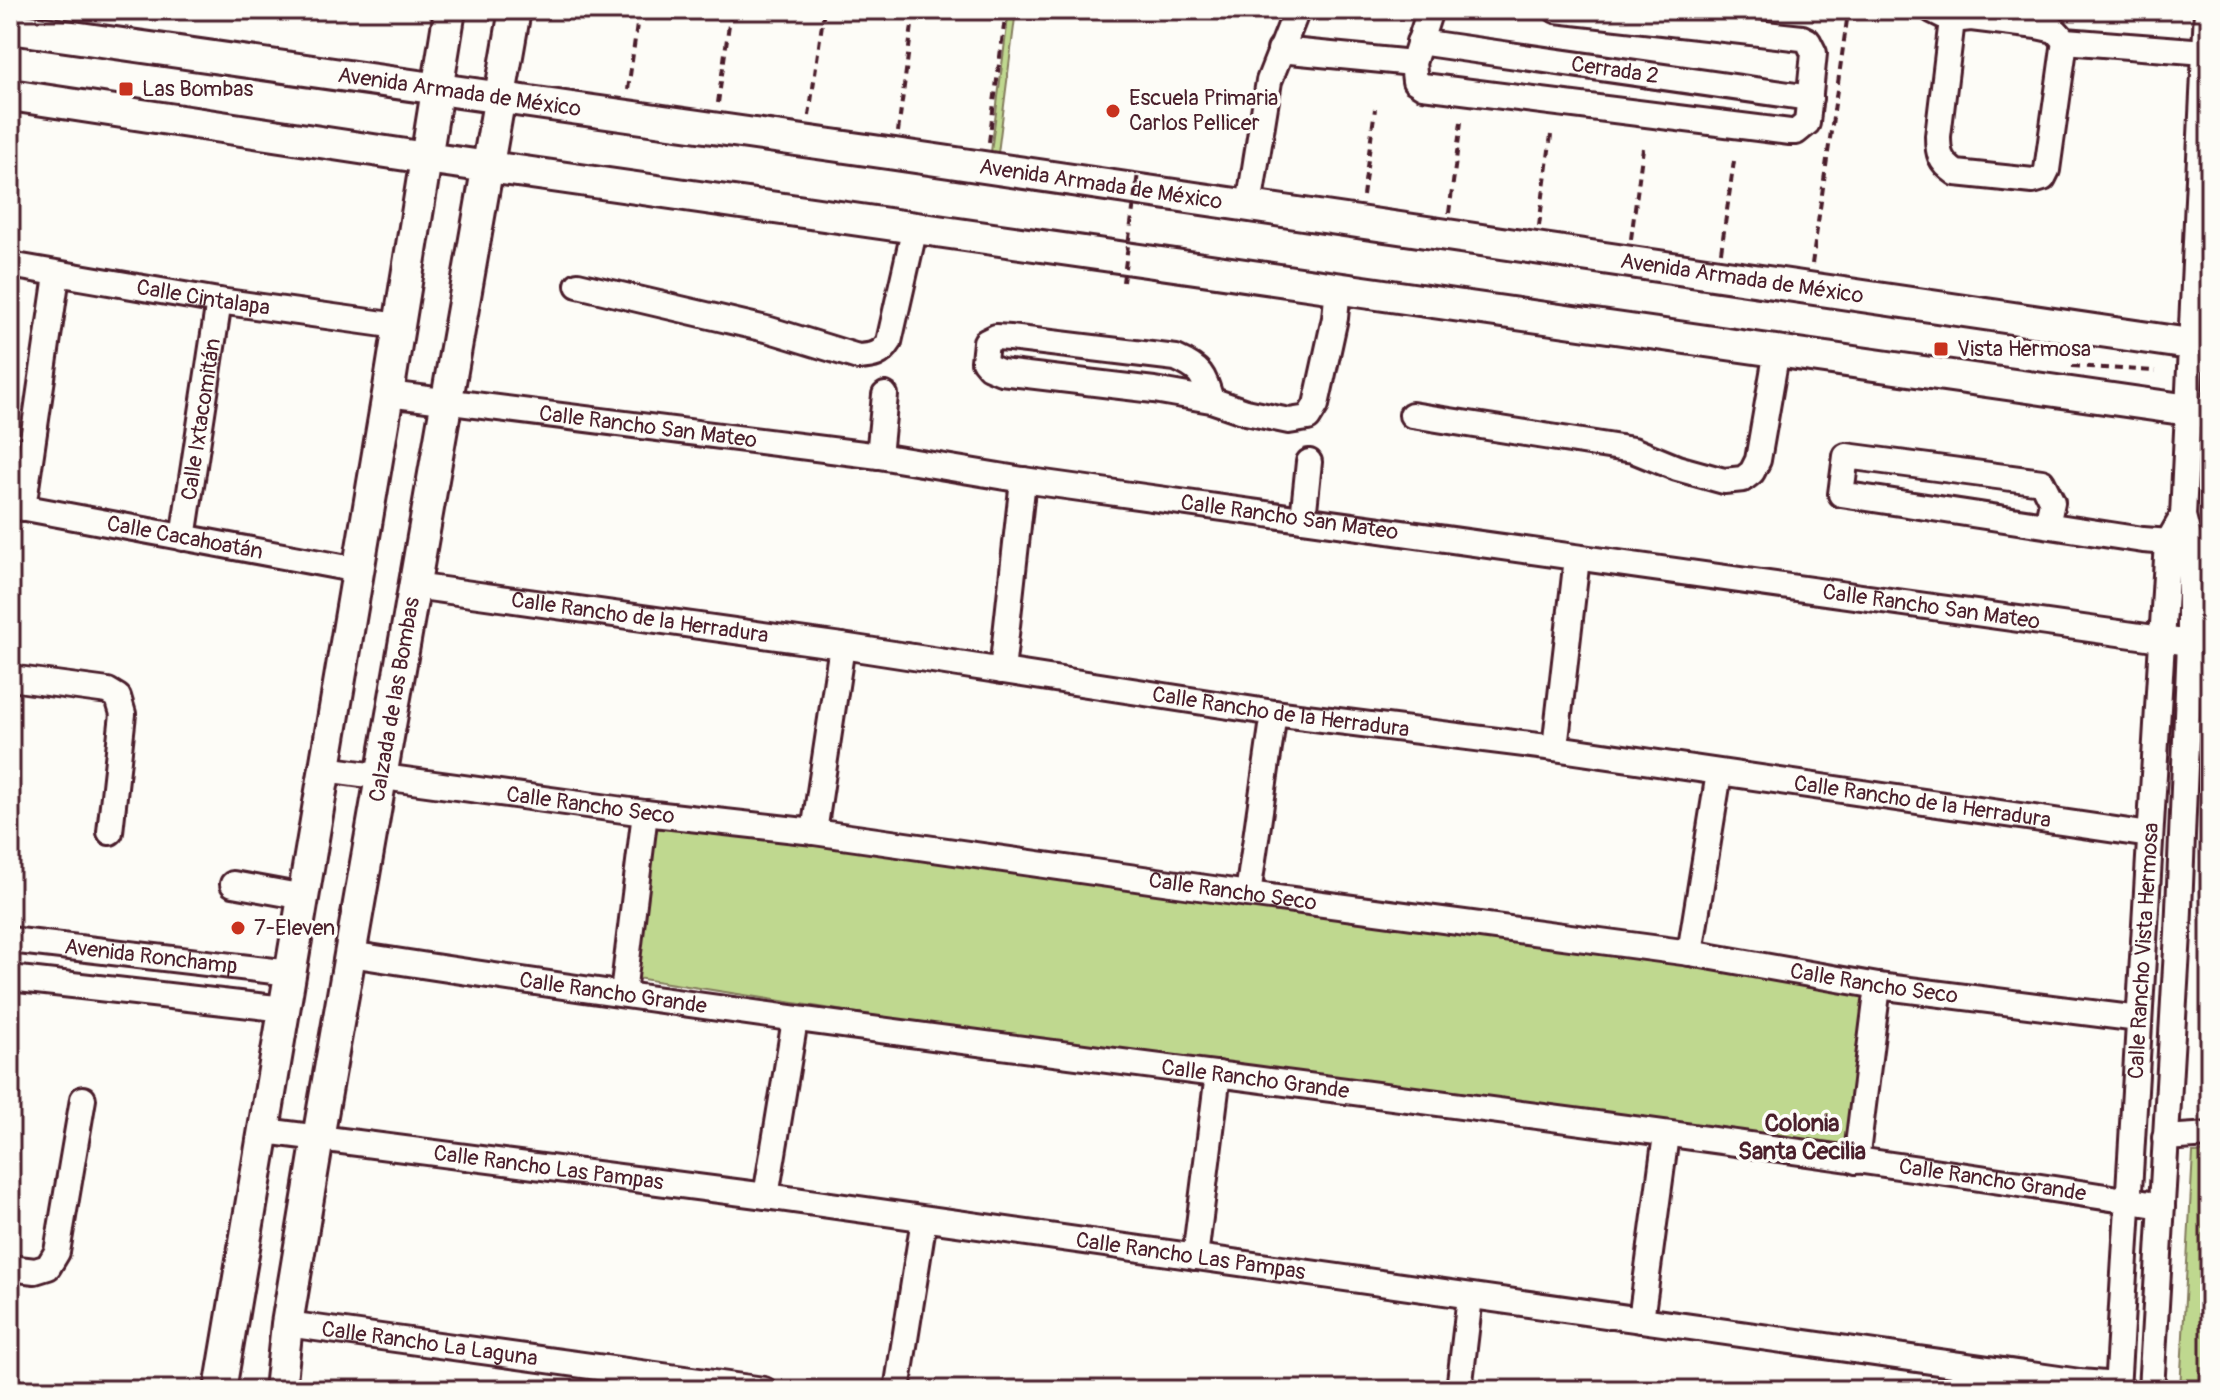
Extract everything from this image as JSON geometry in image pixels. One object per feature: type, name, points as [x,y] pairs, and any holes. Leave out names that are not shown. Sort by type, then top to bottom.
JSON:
[{"type":"main road","points":[[220,1390],[450,10]]},
{"type":"main road","name":"Calzada de las Bombas","points":[[280,1390],[287,1324],[318,1138],[515,10]]},
{"type":"main road","name":"Avenida Armada de México","points":[[10,28],[2202,345]]},
{"type":"main road","points":[[10,95],[426,158],[2199,410]]},
{"type":"street","points":[[1249,206],[1269,81],[1297,10]]},
{"type":"street","points":[[1418,64],[1430,10]]},
{"type":"street","points":[[1280,50],[1418,64],[1790,132],[1796,132],[1807,123],[1814,53],[1808,41],[1802,38],[1556,10]]},
{"type":"street","name":"Calle Rancho Vista Hermosa","points":[[2117,1387],[2162,640],[2199,410],[2207,10]]},
{"type":"street","points":[[2065,41],[2047,170],[2043,178],[2033,181],[1956,173],[1945,166],[1938,154],[1942,15],[2037,26],[2055,30],[2065,41],[2205,52]]},
{"type":"street","name":"Cerrada 2","points":[[1418,64],[1810,98]]},
{"type":"street","points":[[578,285],[770,330],[858,357],[882,353],[892,331],[915,227]]},
{"type":"street","name":"Calle Cintalapa","points":[[10,265],[219,301],[398,326]]},
{"type":"street","points":[[16,507],[57,275]]},
{"type":"street","points":[[1211,400],[1201,373],[1193,365],[1176,358],[1010,338],[996,337],[986,342],[984,361],[1001,372],[1154,390],[1211,400],[1246,412],[1289,421],[1308,418],[1316,405],[1335,318],[1338,287]]},
{"type":"street","name":"Calle Ixtacomitán","points":[[183,538],[219,301]]},
{"type":"street","points":[[1412,415],[1633,450],[1677,468],[1724,481],[1743,479],[1752,472],[1758,460],[1777,350]]},
{"type":"street","name":"Calle Rancho San Mateo","points":[[388,394],[879,456],[1023,480],[2190,643]]},
{"type":"street","points":[[879,456],[885,395]]},
{"type":"street","points":[[2047,525],[2052,502],[2042,482],[1846,456],[1841,494],[2047,525],[2179,543]]},
{"type":"street","points":[[1303,519],[1309,462]]},
{"type":"street","points":[[1002,671],[1023,480]]},
{"type":"street","name":"Calle Cacahoatán","points":[[16,507],[358,570]]},
{"type":"street","name":"Calle Rancho Vista Hermosa","points":[[2151,1390],[2178,933],[2190,643],[2179,543]]},
{"type":"street","points":[[1555,748],[1577,558]]},
{"type":"street","name":"Calle Rancho de la Herradura","points":[[414,586],[842,646],[1274,713],[1555,748],[2150,835]]},
{"type":"street","points":[[814,832],[842,646]]},
{"type":"street","points":[[10,678],[108,691],[118,697],[123,714],[110,832]]},
{"type":"street","points":[[1248,894],[1274,713]]},
{"type":"street","name":"Calle Rancho Seco","points":[[325,769],[645,813],[814,832],[1690,953],[1878,986],[2139,1019]]},
{"type":"street","points":[[1690,953],[1719,773]]},
{"type":"street","points":[[623,993],[645,813]]},
{"type":"street","points":[[233,884],[304,897]]},
{"type":"street","points":[[2145,930],[2178,933]]},
{"type":"street","name":"Avenida Ronchamp","points":[[10,940],[291,973]]},
{"type":"street","points":[[97,988],[102,951]]},
{"type":"street","name":"Calle Rancho Grande","points":[[350,954],[795,1020],[1218,1074],[2162,1206]]},
{"type":"street","name":"Avenida Ronchamp","points":[[10,978],[285,1009]]},
{"type":"street","points":[[1856,1161],[1878,986]]},
{"type":"street","points":[[766,1196],[795,1020]]},
{"type":"street","points":[[1195,1257],[1218,1074]]},
{"type":"street","points":[[10,1268],[35,1271],[48,1267],[57,1252],[83,1099]]},
{"type":"street","name":"Calle Rancho Las Pampas","points":[[265,1131],[766,1196],[2117,1387]]},
{"type":"street","points":[[1641,1320],[1666,1135]]},
{"type":"street","points":[[2165,1138],[2210,1135]]},
{"type":"street","points":[[897,1390],[924,1219]]},
{"type":"street","points":[[1459,1390],[1470,1297]]},
{"type":"street","name":"Calle Rancho La Laguna","points":[[287,1324],[764,1390]]},
{"type":"path","points":[[624,117],[639,10]]},
{"type":"path","points":[[714,129],[731,10]]},
{"type":"path","points":[[806,142],[824,10]]},
{"type":"path","points":[[895,154],[914,10]]},
{"type":"path","points":[[986,168],[1006,10]]},
{"type":"path","points":[[1809,287],[1848,13]]},
{"type":"path","points":[[1359,223],[1375,109]]},
{"type":"path","points":[[1446,235],[1461,122]]},
{"type":"path","points":[[1536,248],[1551,135]]},
{"type":"path","points":[[1628,261],[1643,148]]},
{"type":"path","points":[[1718,274],[1734,161]]},
{"type":"path","points":[[1123,282],[1138,173]]},
{"type":"path","points":[[2153,403],[2159,338]]},
{"type":"path","points":[[2065,365],[2156,371]]},
{"type":"green space","points":[[1009,10],[1016,10],[998,153],[991,152]]},
{"type":"green space","points":[[638,816],[1876,987],[1844,1149],[1219,1070],[617,975]]},
{"type":"green space","points":[[2210,1152],[2210,1390],[2180,1390],[2193,1153]]},
{"type":"place","name":"Las Bombas","points":[[126,89]]},
{"type":"place","name":"Escuela Primaria Carlos Pellicer","points":[[1113,111]]},
{"type":"place","name":"Vista Hermosa","points":[[1941,349]]},
{"type":"place","name":"7-Eleven","points":[[238,928]]},
{"type":"district","name":"Colonia Santa Cecilia","points":[[1802,1137]]}]
